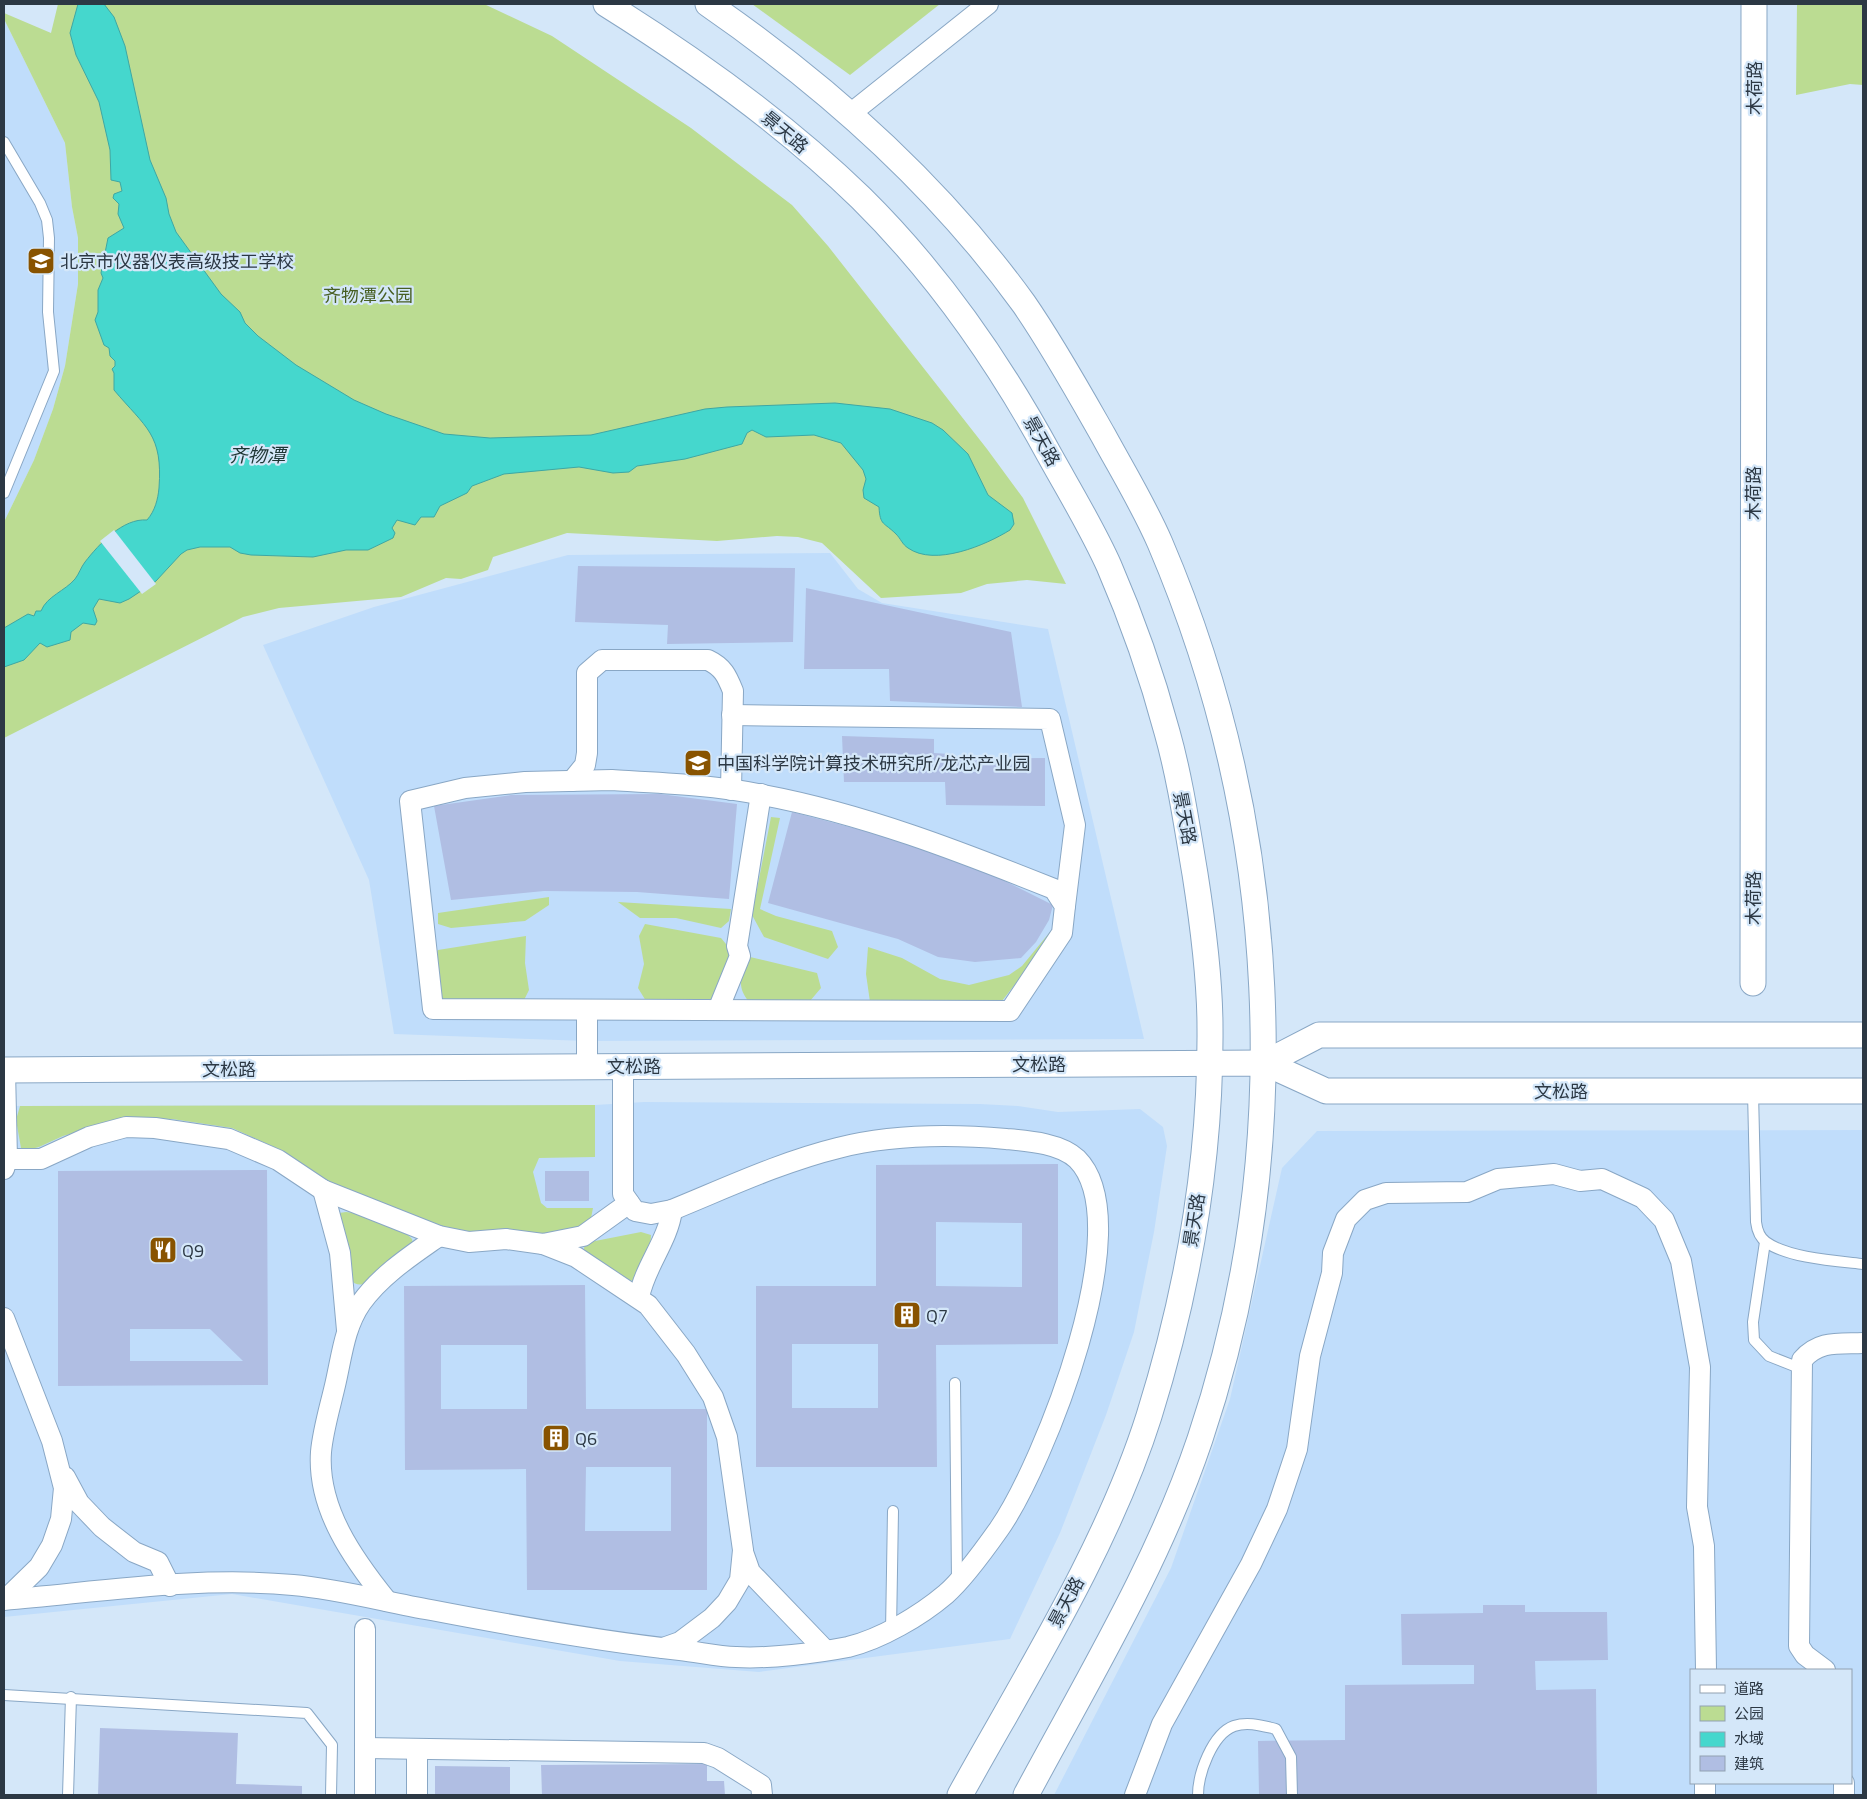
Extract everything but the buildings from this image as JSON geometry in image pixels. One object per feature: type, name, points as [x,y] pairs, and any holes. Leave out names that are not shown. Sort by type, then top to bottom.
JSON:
[{"type":"street","name":"景天路","points":[[606,4],[732,88],[802,146],[862,200],[916,258],[979,337],[1025,410],[1107,562],[1138,640],[1168,734],[1187,826],[1203,928],[1210,1024],[1210,1062],[1200,1187],[1170,1344],[1147,1421],[1113,1508],[1073,1590],[960,1795]]},
{"type":"street","points":[[708,4],[766,43],[901,160],[958,222],[1024,305],[1073,381],[1158,539],[1190,622],[1222,720],[1242,816],[1259,922],[1265,1062],[1255,1194],[1243,1267],[1224,1358],[1200,1439],[1160,1539],[1122,1615],[1026,1795]]},
{"type":"street","points":[[850,114],[988,4]]},
{"type":"street","name":"木荷路","points":[[1753,983],[1754,4]]},
{"type":"street","points":[[572,781],[585,765],[587,753],[587,674],[602,660],[708,660],[719,665],[728,677],[733,691],[731,790]]},
{"type":"street","points":[[732,715],[1050,719],[1075,825],[1062,933],[1010,1011],[433,1009],[410,801],[465,788],[525,782],[612,780],[684,784],[761,794],[820,808],[931,840],[1054,889],[1065,906]]},
{"type":"street","points":[[718,1010],[740,956],[737,946],[761,794]]},
{"type":"street","points":[[587,1010],[587,1066]]},
{"type":"street","name":"文松路","points":[[4,1070],[1265,1062],[1319,1036],[1863,1036]]},
{"type":"street","name":"文松路","points":[[1265,1062],[1326,1092],[1863,1090]]},
{"type":"street","points":[[5,1600],[220,1581],[294,1585],[628,1645],[736,1658],[850,1646],[891,1631],[948,1592],[1001,1527],[1027,1478],[1064,1391],[1082,1338],[1095,1277],[1098,1236],[1095,1203],[1090,1183],[1076,1159],[1053,1147],[1012,1140],[966,1136],[921,1136],[878,1140],[842,1146],[803,1157],[672,1210],[650,1214],[636,1211],[623,1194],[623,1066]]},
{"type":"street","points":[[4,1070],[5,1163],[41,1158],[89,1138],[126,1127],[155,1128],[229,1139],[278,1160],[323,1190],[439,1236],[469,1242],[506,1239],[543,1244],[576,1257],[639,1297],[648,1305],[686,1354],[713,1398],[727,1437],[742,1550],[740,1580],[727,1602],[712,1618],[680,1642],[663,1648]]},
{"type":"street","points":[[1135,1795],[1162,1724],[1251,1564],[1277,1509],[1297,1449],[1310,1356],[1332,1273],[1333,1253],[1346,1219],[1365,1200],[1386,1193],[1467,1192],[1498,1179],[1554,1174],[1580,1180],[1602,1179],[1643,1198],[1664,1220],[1681,1261],[1700,1367],[1698,1507],[1704,1546],[1706,1669]]},
{"type":"street","points":[[323,1190],[340,1253],[347,1330]]},
{"type":"street","points":[[543,1244],[583,1236],[629,1203]]},
{"type":"street","points":[[639,1297],[649,1266],[670,1226],[672,1210]]},
{"type":"street","points":[[387,1601],[359,1566],[338,1527],[325,1492],[322,1451],[347,1330],[361,1303],[376,1286],[404,1261],[439,1236]]},
{"type":"street","points":[[4,1318],[39,1405],[64,1488],[61,1519],[52,1545],[39,1567],[5,1600]]},
{"type":"street","points":[[1824,1669],[1804,1655],[1798,1646],[1802,1360],[1809,1351],[1823,1344],[1863,1343]]},
{"type":"street","points":[[59,1467],[79,1503],[96,1521],[134,1552],[158,1562],[170,1586]]},
{"type":"street","points":[[742,1550],[750,1572],[825,1650]]},
{"type":"street","points":[[365,1629],[365,1795]]},
{"type":"street","points":[[365,1748],[704,1753],[718,1758],[761,1785],[762,1795]]},
{"type":"street","points":[[418,1749],[418,1795]]},
{"type":"lane","points":[[4,142],[40,203],[47,220],[49,238],[48,312],[54,371],[4,493]]},
{"type":"lane","points":[[1753,1090],[1756,1222],[1758,1235],[1766,1242],[1785,1251],[1836,1262],[1863,1264]]},
{"type":"lane","points":[[1766,1242],[1753,1322],[1754,1340],[1769,1356],[1802,1369]]},
{"type":"lane","points":[[955,1383],[957,1581]]},
{"type":"lane","points":[[891,1631],[893,1511]]},
{"type":"lane","points":[[4,1695],[307,1712],[332,1745],[332,1795]]},
{"type":"lane","points":[[68,1795],[71,1698]]},
{"type":"lane","points":[[1198,1795],[1205,1762],[1216,1742],[1233,1726],[1253,1724],[1276,1729],[1291,1757],[1292,1795]]},
{"type":"shaded area","name":"北京市仪器仪表高级技工学校","points":[[4,19],[65,143],[72,207],[78,238],[78,284],[65,366],[53,409],[34,460],[4,522]]},
{"type":"shaded area","name":"中国科学院计算技术研究所/龙芯产业园","points":[[830,553],[858,589],[882,603],[1048,629],[1144,1039],[587,1041],[394,1034],[369,880],[263,645],[374,607],[568,555]]},
{"type":"shaded area","points":[[644,1102],[980,1104],[1018,1106],[1058,1112],[1140,1109],[1163,1127],[1167,1146],[1154,1232],[1134,1332],[1106,1415],[1060,1533],[1010,1639],[759,1672],[620,1661],[232,1594],[4,1617],[4,1106],[595,1105]]},
{"type":"shaded area","points":[[1863,1130],[1863,1795],[1054,1795],[1171,1568],[1230,1399],[1282,1168],[1317,1131]]},
{"type":"green space","name":"齐物潭公园","points":[[58,4],[484,4],[552,36],[691,128],[792,205],[828,246],[987,449],[1023,498],[1066,584],[1027,580],[987,584],[961,593],[881,598],[822,543],[798,537],[777,536],[717,541],[567,533],[493,557],[488,570],[461,579],[446,578],[401,597],[279,608],[243,617],[4,738],[4,522],[34,460],[53,409],[65,366],[78,284],[78,238],[72,207],[65,143],[4,19],[4,13],[51,33]]},
{"type":"green space","points":[[752,4],[940,4],[850,75]]},
{"type":"green space","points":[[1797,4],[1863,4],[1863,85],[1850,84],[1796,95]]},
{"type":"green space","points":[[771,817],[780,818],[760,909],[776,916],[832,931],[838,947],[828,959],[764,937],[752,915]]},
{"type":"green space","points":[[549,897],[549,905],[525,921],[451,928],[438,924],[438,913]]},
{"type":"green space","points":[[618,902],[731,909],[729,921],[721,928],[676,918],[640,918]]},
{"type":"green space","points":[[645,924],[721,938],[731,950],[727,985],[716,999],[646,1001],[638,988],[644,964],[639,936]]},
{"type":"green space","points":[[1054,927],[1051,938],[1002,1001],[870,1002],[866,974],[868,947],[902,958],[940,979],[969,985],[1009,975],[1022,966]]},
{"type":"green space","points":[[526,936],[525,963],[529,990],[524,1000],[441,1001],[432,960],[438,950]]},
{"type":"green space","points":[[750,957],[817,973],[821,988],[810,1001],[749,1002],[742,990],[741,980]]},
{"type":"green space","points":[[595,1105],[595,1157],[539,1158],[533,1172],[541,1203],[547,1208],[593,1208],[591,1218],[583,1228],[546,1235],[479,1233],[429,1224],[334,1186],[281,1150],[232,1128],[172,1119],[125,1118],[63,1136],[31,1149],[21,1148],[16,1120],[20,1106]]},
{"type":"green space","points":[[339,1213],[354,1213],[407,1234],[412,1239],[413,1244],[382,1274],[364,1284],[356,1284],[350,1279]]},
{"type":"green space","points":[[641,1232],[651,1235],[650,1247],[640,1270],[633,1280],[628,1282],[583,1253],[585,1244],[590,1242]]},
{"type":"water","name":"齐物潭","points":[[78,4],[104,4],[114,17],[125,46],[150,160],[166,198],[169,214],[176,232],[221,294],[240,312],[245,323],[258,336],[296,365],[354,400],[386,414],[444,434],[490,438],[591,435],[705,409],[727,407],[835,403],[890,409],[932,423],[943,430],[968,454],[988,495],[1012,513],[1014,524],[1010,530],[1000,536],[960,552],[946,555],[919,553],[904,545],[896,534],[883,523],[879,507],[864,498],[863,490],[866,479],[863,470],[841,443],[814,435],[766,437],[752,430],[747,433],[742,444],[685,459],[637,466],[629,472],[613,473],[579,467],[504,474],[472,486],[467,493],[440,506],[434,517],[421,517],[415,525],[397,520],[392,528],[395,533],[393,538],[368,550],[346,550],[313,557],[251,555],[240,553],[230,547],[200,547],[187,550],[156,581],[129,599],[120,603],[99,599],[93,609],[97,621],[95,625],[83,623],[71,632],[70,640],[47,647],[40,643],[24,660],[4,667],[4,628],[28,614],[34,616],[36,611],[41,611],[47,601],[75,579],[84,564],[104,540],[129,523],[147,520],[156,505],[159,488],[160,470],[155,443],[143,423],[114,390],[114,373],[112,369],[115,366],[115,361],[110,356],[109,348],[104,345],[95,320],[98,312],[98,290],[103,278],[101,273],[108,238],[124,228],[118,214],[119,204],[113,198],[114,194],[122,191],[120,182],[111,180],[110,150],[99,102],[76,55],[70,33]]},
{"type":"pier","points":[[114,530],[156,584],[142,594],[100,541]]},
{"type":"place","name":"北京市仪器仪表高级技工学校","points":[[41,261]]},
{"type":"place","name":"中国科学院计算技术研究所/龙芯产业园","points":[[698,763]]},
{"type":"place","name":"Q9","points":[[163,1250]]},
{"type":"place","name":"Q7","points":[[907,1315]]},
{"type":"place","name":"Q6","points":[[556,1438]]}]
